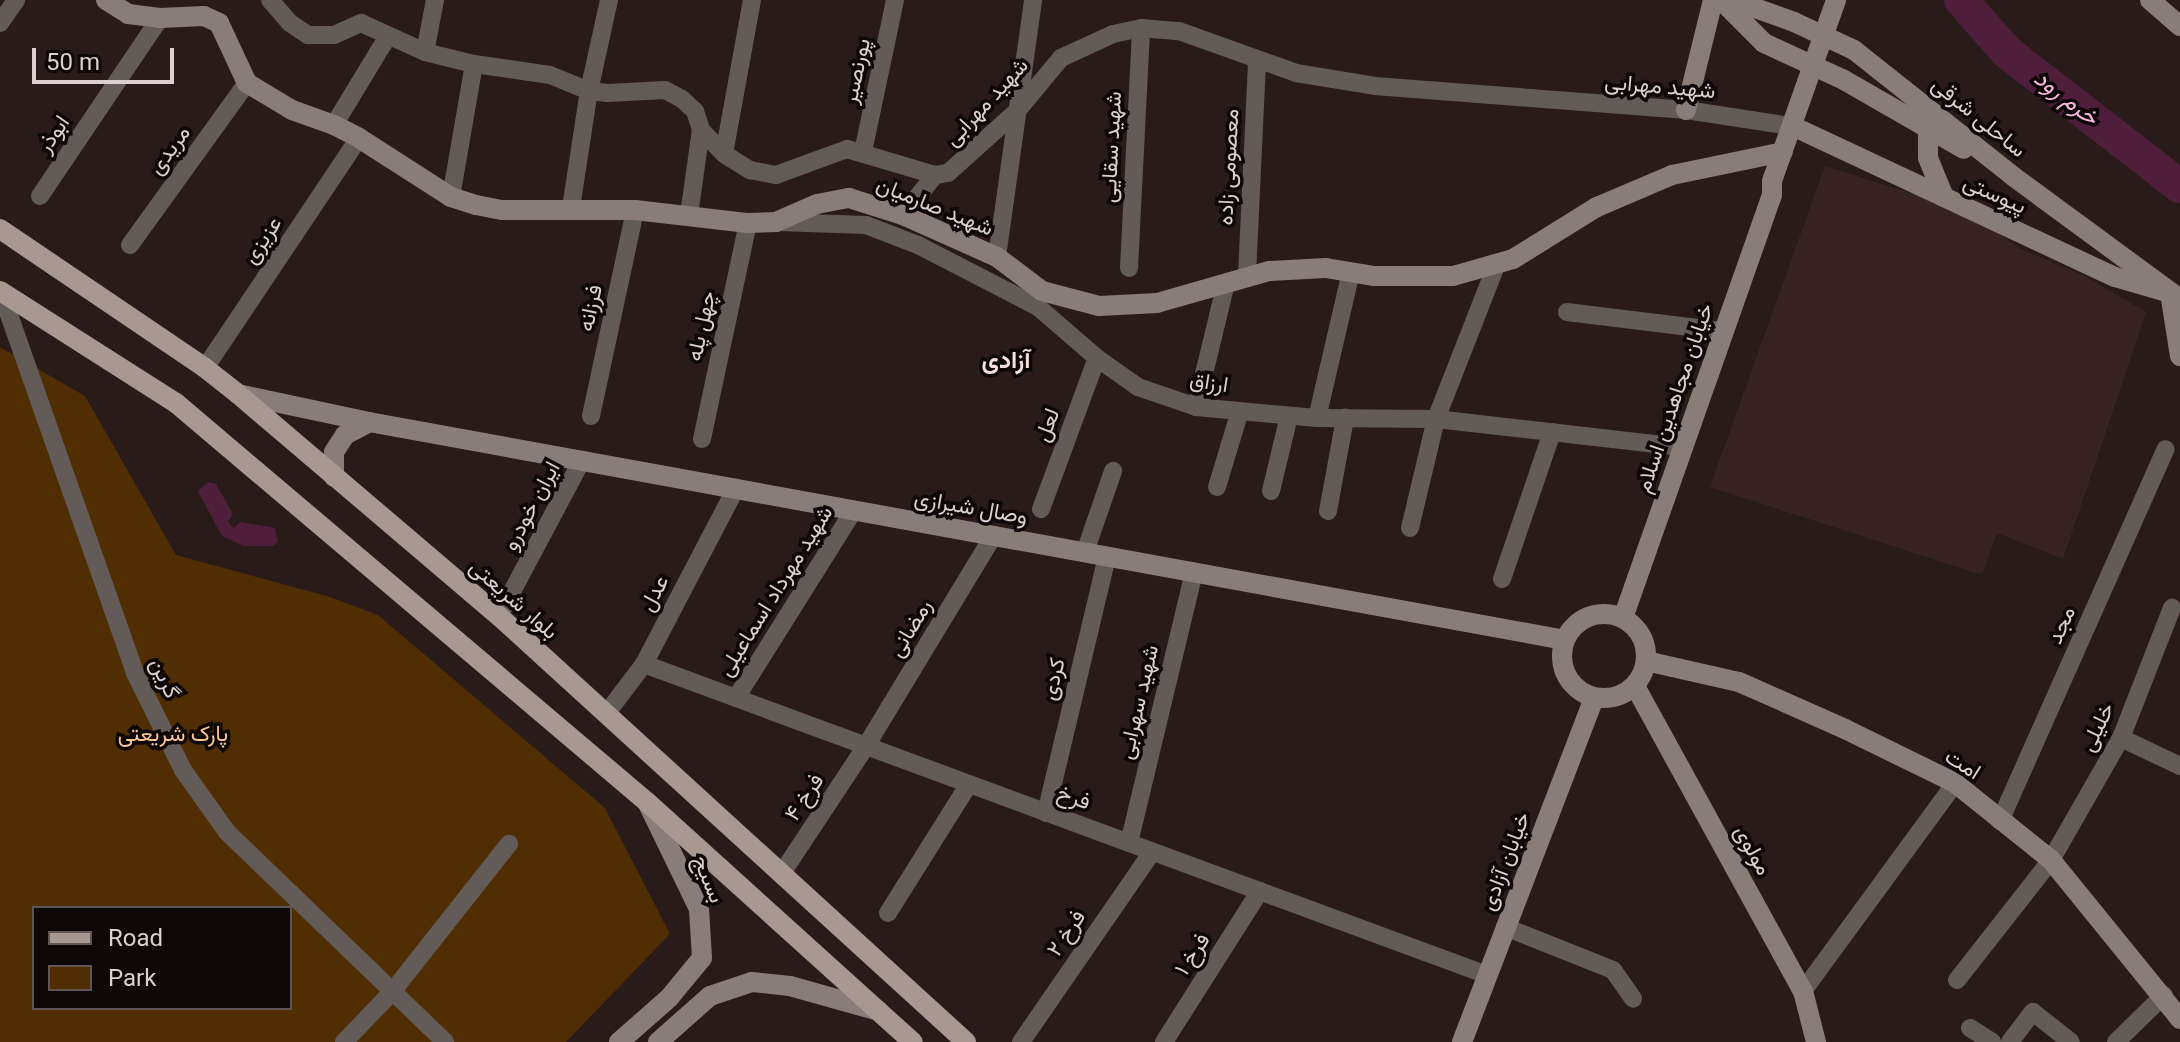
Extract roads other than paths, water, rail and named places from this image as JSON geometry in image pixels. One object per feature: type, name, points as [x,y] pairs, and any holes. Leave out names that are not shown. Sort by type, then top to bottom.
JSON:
[{"type":"main road","name":"بلوار شریعتی","points":[[0,229],[205,368],[238,394],[499,616],[966,1042]]},
{"type":"main road","points":[[0,291],[176,403],[647,802],[879,1011],[906,1040]]},
{"type":"street","points":[[0,23],[16,0]]},
{"type":"street","points":[[106,0],[128,14],[160,18],[204,16],[219,23],[247,83]]},
{"type":"street","points":[[425,52],[435,0]]},
{"type":"street","points":[[571,208],[589,91],[609,0]]},
{"type":"street","points":[[724,154],[752,0]]},
{"type":"street","name":"پورنصیر","points":[[863,152],[895,0]]},
{"type":"street","points":[[997,257],[1033,0]]},
{"type":"street","points":[[1686,110],[1713,0]]},
{"type":"street","points":[[1721,0],[1764,43],[1844,80],[2014,177]]},
{"type":"street","name":"ساحلی شرقی","points":[[1733,0],[1794,22],[1854,50],[2014,177],[2175,296]]},
{"type":"street","name":"خیابان مجاهدین اسلام","points":[[1810,92],[1836,0]]},
{"type":"street","name":"خیابان مجاهدین اسلام","points":[[1772,195],[1785,186],[1797,128],[1850,0]]},
{"type":"street","points":[[2150,0],[2180,26]]},
{"type":"street","name":"شهید مهرابی","points":[[275,3],[308,35],[334,35],[361,23],[372,25],[388,36],[425,52],[474,64],[550,75],[589,91],[665,90],[695,111],[701,130],[724,154],[750,170],[776,175],[847,149],[935,175],[956,169],[1017,111],[1061,58],[1113,34],[1141,28],[1179,31],[1296,73],[1375,86],[1686,110],[1797,128]]},
{"type":"street","name":"ابوذر","points":[[40,196],[160,18]]},
{"type":"street","name":"شهید سقایی","points":[[1129,268],[1141,28]]},
{"type":"street","points":[[334,125],[388,36]]},
{"type":"street","name":"معصومی زاده","points":[[1247,275],[1257,61]]},
{"type":"street","points":[[451,197],[474,64]]},
{"type":"street","name":"شهید صارمیان","points":[[247,83],[292,110],[359,138],[451,197],[502,210],[635,210],[748,223],[776,222],[817,204],[849,198],[903,215],[997,257],[1042,291],[1099,306],[1157,303],[1247,275],[1326,268],[1374,276],[1453,276],[1496,266],[1597,207],[1672,175],[1783,152]]},
{"type":"street","name":"مریدی","points":[[130,245],[247,83]]},
{"type":"street","name":"خیابان مجاهدین اسلام","points":[[1623,618],[1772,195],[1772,181],[1783,152],[1797,128]]},
{"type":"street","name":"پیوستی","points":[[1797,128],[2115,277],[2175,296]]},
{"type":"street","points":[[1928,129],[1928,158],[1944,197]]},
{"type":"street","points":[[689,215],[701,130]]},
{"type":"street","name":"عزیزی","points":[[205,368],[359,138]]},
{"type":"street","points":[[1889,172],[1917,166],[1928,158]]},
{"type":"street","points":[[903,215],[935,175]]},
{"type":"street","name":"فرزانه","points":[[591,416],[635,210]]},
{"type":"street","name":"ارزاق","points":[[776,222],[866,225],[918,245],[1038,307],[1097,358],[1138,387],[1196,407],[1317,418],[1436,419],[1682,447]]},
{"type":"street","name":"چهل پله","points":[[702,439],[748,223]]},
{"type":"street","points":[[1410,528],[1436,419],[1496,266]]},
{"type":"street","points":[[1317,418],[1351,272]]},
{"type":"street","points":[[1196,407],[1226,283]]},
{"type":"street","name":"گرین","points":[[0,291],[135,673],[183,770],[227,832],[445,1042]]},
{"type":"street","points":[[2175,296],[2180,356]]},
{"type":"street","points":[[1567,312],[1722,331]]},
{"type":"street","name":"لعل","points":[[1041,509],[1097,358]]},
{"type":"street","name":"وصال شیرازی","points":[[238,394],[369,422],[1565,640]]},
{"type":"street","points":[[1217,487],[1240,411]]},
{"type":"street","points":[[1271,491],[1289,416]]},
{"type":"street","points":[[1328,511],[1345,418]]},
{"type":"street","points":[[334,477],[334,452],[345,435],[369,422]]},
{"type":"street","points":[[1502,579],[1552,432]]},
{"type":"street","name":"مجد","points":[[2000,821],[2166,449]]},
{"type":"street","name":"ایران خودرو","points":[[499,616],[582,460]]},
{"type":"street","points":[[1085,552],[1113,471]]},
{"type":"street","name":"عدل","points":[[606,714],[644,664],[736,488]]},
{"type":"street","name":"شهید مهرداد اسماعیلی","points":[[736,698],[854,510]]},
{"type":"street","name":"رمضانی","points":[[866,746],[994,535]]},
{"type":"street","name":"کردی","points":[[1046,813],[1107,556]]},
{"type":"street","name":"شهید سهرابی","points":[[1129,843],[1194,572]]},
{"type":"street","name":"خلیلی","points":[[1957,980],[2051,860],[2121,738],[2172,608]]},
{"type":"street","points":[[1610,614],[1623,618],[1641,636],[1646,661],[1635,686],[1623,695],[1594,698],[1570,682],[1563,668],[1565,640],[1583,619],[1610,614]]},
{"type":"street","name":"امت","points":[[1646,661],[1739,682],[1955,783],[2051,860],[2164,995],[2180,1019]]},
{"type":"street","name":"فرخ","points":[[644,664],[1487,975]]},
{"type":"street","name":"مولوی","points":[[1635,686],[1803,991],[1816,1042]]},
{"type":"street","name":"خیابان آزادی","points":[[1462,1042],[1594,698]]},
{"type":"street","points":[[2121,738],[2180,766]]},
{"type":"street","name":"فرخ ۴","points":[[782,873],[866,746]]},
{"type":"street","points":[[1803,991],[1955,783]]},
{"type":"street","points":[[888,913],[969,784]]},
{"type":"street","name":"بسیج","points":[[619,1042],[669,998],[702,958],[699,909],[647,802]]},
{"type":"street","points":[[344,1042],[392,992],[509,844]]},
{"type":"street","name":"فرخ ۲","points":[[1021,1042],[1152,852]]},
{"type":"street","name":"فرخ ۱","points":[[1164,1042],[1260,891]]},
{"type":"street","points":[[1505,927],[1613,970],[1633,999]]},
{"type":"street","points":[[658,1042],[710,996],[752,982],[790,986],[879,1011]]},
{"type":"street","points":[[2116,1042],[2164,995]]},
{"type":"street","points":[[2010,1042],[2033,1012],[2071,1042]]},
{"type":"street","points":[[1970,1028],[1992,1042]]},
{"type":"waterway","name":"خرم رود","points":[[1961,0],[2007,52],[2180,186]]},
{"type":"district","name":"آزادی","points":[[1006,361]]},
{"type":"park label","name":"پارک شریعتی","points":[[173,734]]}]
